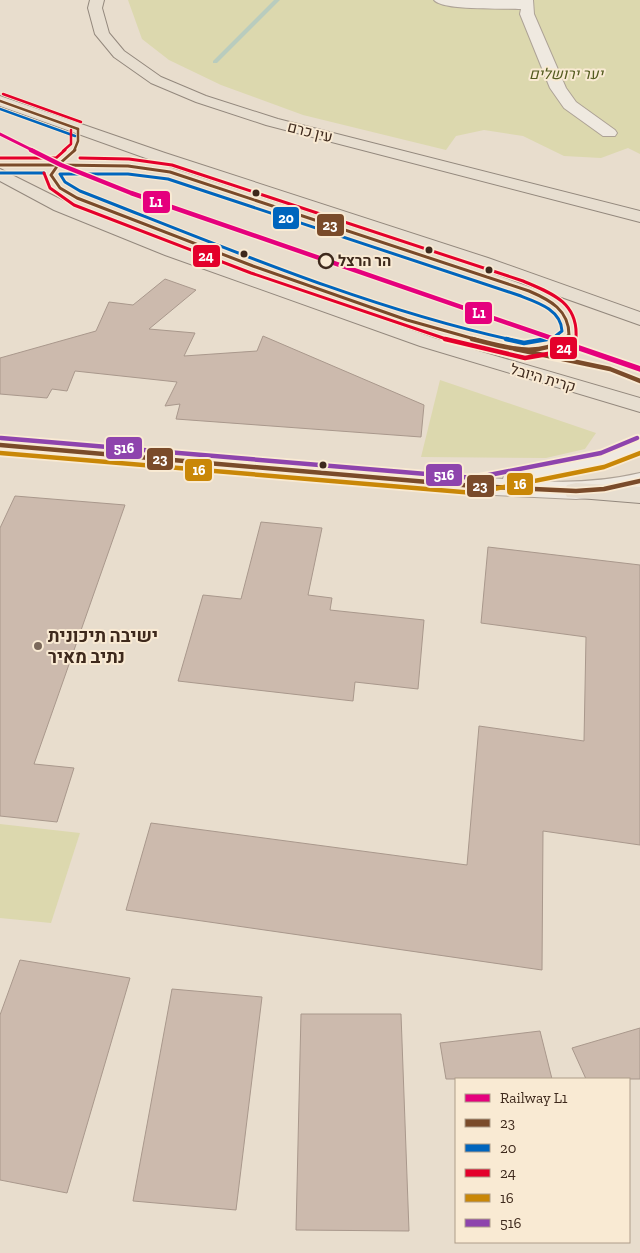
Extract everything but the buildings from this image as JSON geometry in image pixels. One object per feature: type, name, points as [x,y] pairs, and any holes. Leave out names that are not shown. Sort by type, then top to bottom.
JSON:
[{"type":"main road","name":"עין כרם","points":[[96,0],[95,8],[102,34],[109,44],[131,64],[165,84],[201,99],[272,122],[640,217]]},
{"type":"main road","points":[[0,101],[127,146],[582,297],[640,319]]},
{"type":"main road","name":"קרית היובל","points":[[0,174],[68,209],[172,251],[427,342],[640,405]]},
{"type":"main road","name":"עין כרם","points":[[572,200],[605,214],[640,234]]},
{"type":"main road","points":[[582,297],[611,300],[639,298]]},
{"type":"main road","points":[[576,491],[640,495]]},
{"type":"street","points":[[441,0],[465,3],[527,3],[527,14],[558,88],[570,105],[609,133]]},
{"type":"street","points":[[474,486],[603,460],[640,444]]},
{"type":"street","points":[[0,445],[474,486],[576,491],[622,486],[640,481]]},
{"type":"green space","name":"יער ירושלים","points":[[128,0],[640,0],[640,154],[628,148],[601,158],[564,156],[523,136],[484,130],[456,136],[446,150],[303,115],[221,85],[169,60],[142,39]]},
{"type":"green space","points":[[440,380],[596,433],[585,449],[546,458],[421,457]]},
{"type":"green space","points":[[0,824],[80,833],[51,923],[0,918]]},
{"type":"waterway","points":[[215,62],[277,0]]},
{"type":"rail line","name":"L1","points":[[0,134],[61,165],[131,193],[640,369]]},
{"type":"transit line","name":"24","points":[[3,94],[81,122]]},
{"type":"transit line","name":"23","points":[[0,101],[78,129]]},
{"type":"transit line","name":"20","points":[[0,109],[75,136]]},
{"type":"transit line","name":"23","points":[[58,165],[75,150],[79,136],[78,129]]},
{"type":"transit line","name":"24","points":[[0,158],[56,158],[71,144],[71,130]]},
{"type":"transit line","name":"24","points":[[44,173],[50,188],[74,205],[251,273],[405,327],[462,344],[525,358],[559,352],[576,337],[577,326],[569,308],[553,295],[523,281],[172,165],[129,159],[80,158]]},
{"type":"transit line","name":"23","points":[[0,165],[58,165]]},
{"type":"transit line","name":"23","points":[[58,165],[128,166],[170,172],[521,288],[546,299],[561,310],[569,325],[569,335],[556,345],[524,351],[464,337],[407,320],[253,266],[77,198],[60,188],[51,175],[58,165]]},
{"type":"transit line","name":"20","points":[[0,173],[44,173]]},
{"type":"transit line","name":"20","points":[[61,173],[128,174],[168,179],[518,295],[553,312],[562,324],[562,331],[553,338],[524,343],[466,330],[409,313],[256,259],[80,191],[65,182],[61,173]]},
{"type":"transit line","name":"23","points":[[515,349],[610,369],[640,381]]},
{"type":"transit line","name":"516","points":[[1,438],[474,478],[601,453],[637,438]]},
{"type":"transit line","name":"23","points":[[0,445],[474,486],[576,491],[604,489],[640,481]]},
{"type":"transit line","name":"16","points":[[0,453],[474,493],[604,467],[640,453]]},
{"type":"place","name":"הר הרצל","points":[[326,261]]},
{"type":"place","name":"ישיבה תיכונית נתיב מאיר","points":[[38,646]]}]
